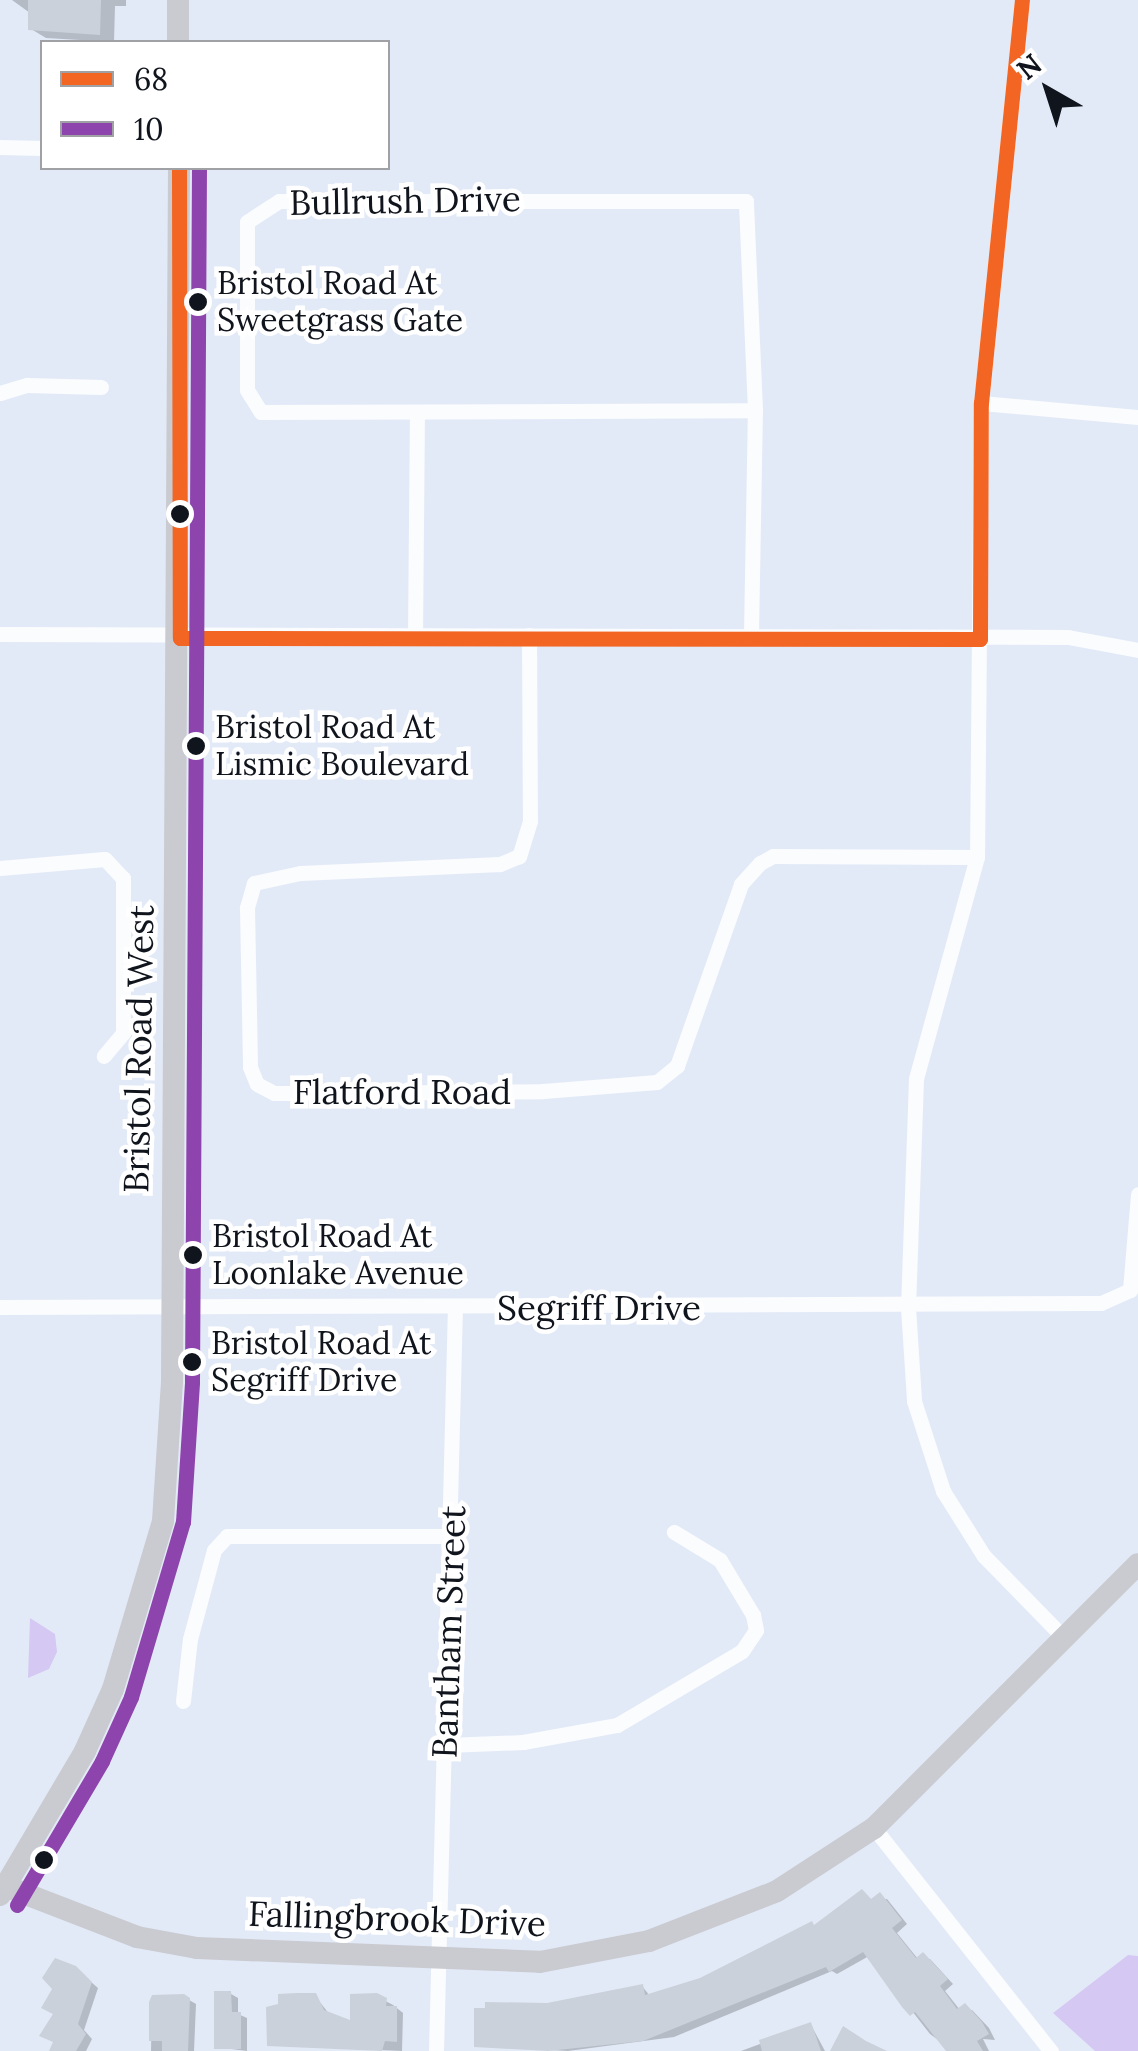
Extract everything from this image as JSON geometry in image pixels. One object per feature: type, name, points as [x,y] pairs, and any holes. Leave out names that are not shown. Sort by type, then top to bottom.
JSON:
[{"type":"street","points":[[178,0],[178,40]]},
{"type":"street","points":[[1022,0],[981,403],[977,857],[916,1079],[908,1307],[914,1402],[943,1492],[984,1556],[1064,1638]]},
{"type":"street","points":[[0,147],[40,148]]},
{"type":"street","name":"Bristol Road West","points":[[3,1890],[85,1751],[113,1688],[158,1536],[172,1382],[169,1308],[180,638],[179,170]]},
{"type":"street","name":"Bullrush Drive","points":[[751,635],[755,410],[750,211],[736,196],[264,206],[248,222],[245,359],[253,402],[260,412],[755,410]]},
{"type":"street","points":[[0,393],[27,385],[101,387]]},
{"type":"street","points":[[981,403],[1138,417]]},
{"type":"street","points":[[415,638],[417,414]]},
{"type":"street","points":[[0,634],[180,638],[751,635],[1095,639],[1138,650]]},
{"type":"street","name":"Flatford Road","points":[[529,635],[530,821],[519,856],[500,864],[300,873],[254,883],[248,908],[248,987],[250,1067],[257,1084],[274,1093],[332,1093],[543,1091],[657,1082],[677,1066],[741,884],[760,864],[773,856],[977,857]]},
{"type":"street","points":[[0,868],[105,859],[124,878],[122,1033],[104,1056]]},
{"type":"street","name":"Segriff Drive","points":[[0,1307],[908,1307],[1120,1298],[1136,1273],[1138,1194]]},
{"type":"street","name":"Bantham Street","points":[[436,2051],[455,1308]]},
{"type":"street","points":[[446,1745],[523,1742],[617,1724],[742,1651],[756,1630],[753,1615],[720,1560],[674,1532]]},
{"type":"street","points":[[183,1701],[190,1639],[214,1550],[228,1536],[452,1536]]},
{"type":"street","name":"Fallingbrook Drive","points":[[3,1890],[137,1937],[197,1948],[540,1962],[698,1927],[801,1878],[874,1828],[1138,1564]]},
{"type":"street","points":[[874,1828],[1050,2051]]},
{"type":"shaded area","points":[[30,1618],[55,1634],[57,1652],[49,1669],[28,1678]]},
{"type":"shaded area","points":[[1128,1955],[1138,1956],[1138,2051],[1095,2051],[1053,2013]]},
{"type":"building","points":[[28,0],[101,0],[100,35],[28,30]]},
{"type":"building","points":[[862,1889],[871,1899],[880,1892],[902,1920],[892,1928],[916,1958],[923,1952],[948,1979],[940,1986],[957,2009],[965,2003],[982,2022],[989,2034],[977,2041],[983,2051],[946,2051],[915,2012],[910,2016],[902,2007],[863,1952],[829,1972],[826,1967],[643,2041],[548,2051],[474,2047],[474,2008],[485,2008],[485,2002],[547,2003],[643,1984],[645,1995],[700,1978],[812,1921],[814,1925]]},
{"type":"building","points":[[55,1958],[76,1966],[92,1982],[78,2024],[86,2034],[76,2051],[49,2051],[53,2042],[39,2036],[53,2014],[41,2008],[52,1989],[42,1978]]},
{"type":"building","points":[[214,1991],[231,1991],[232,2012],[241,2012],[241,2049],[214,2049]]},
{"type":"building","points":[[316,1993],[324,2010],[350,2020],[350,1994],[377,1993],[387,1998],[386,2006],[397,2006],[397,2042],[385,2041],[382,2051],[267,2046],[266,2007],[278,2004],[278,1994]]},
{"type":"building","points":[[184,1994],[190,1998],[188,2051],[162,2051],[162,2041],[149,2041],[149,2002],[152,1995]]},
{"type":"building","points":[[811,2022],[821,2051],[762,2051],[759,2040]]},
{"type":"building","points":[[843,2026],[866,2041],[887,2051],[830,2051]]},
{"type":"transit line","name":"68","points":[[179,170],[180,638],[980,639],[981,403],[1022,0]]},
{"type":"transit line","name":"10","points":[[17,1905],[102,1761],[131,1697],[183,1522],[192,1382],[199,170]]},
{"type":"place","name":"Bristol Road At Sweetgrass Gate","points":[[198,302]]},
{"type":"place","name":"Bristol Road At Lismic Boulevard","points":[[196,746]]},
{"type":"place","name":"Bristol Road At Loonlake Avenue","points":[[193,1255]]},
{"type":"place","name":"Bristol Road At Segriff Drive","points":[[192,1362]]}]
